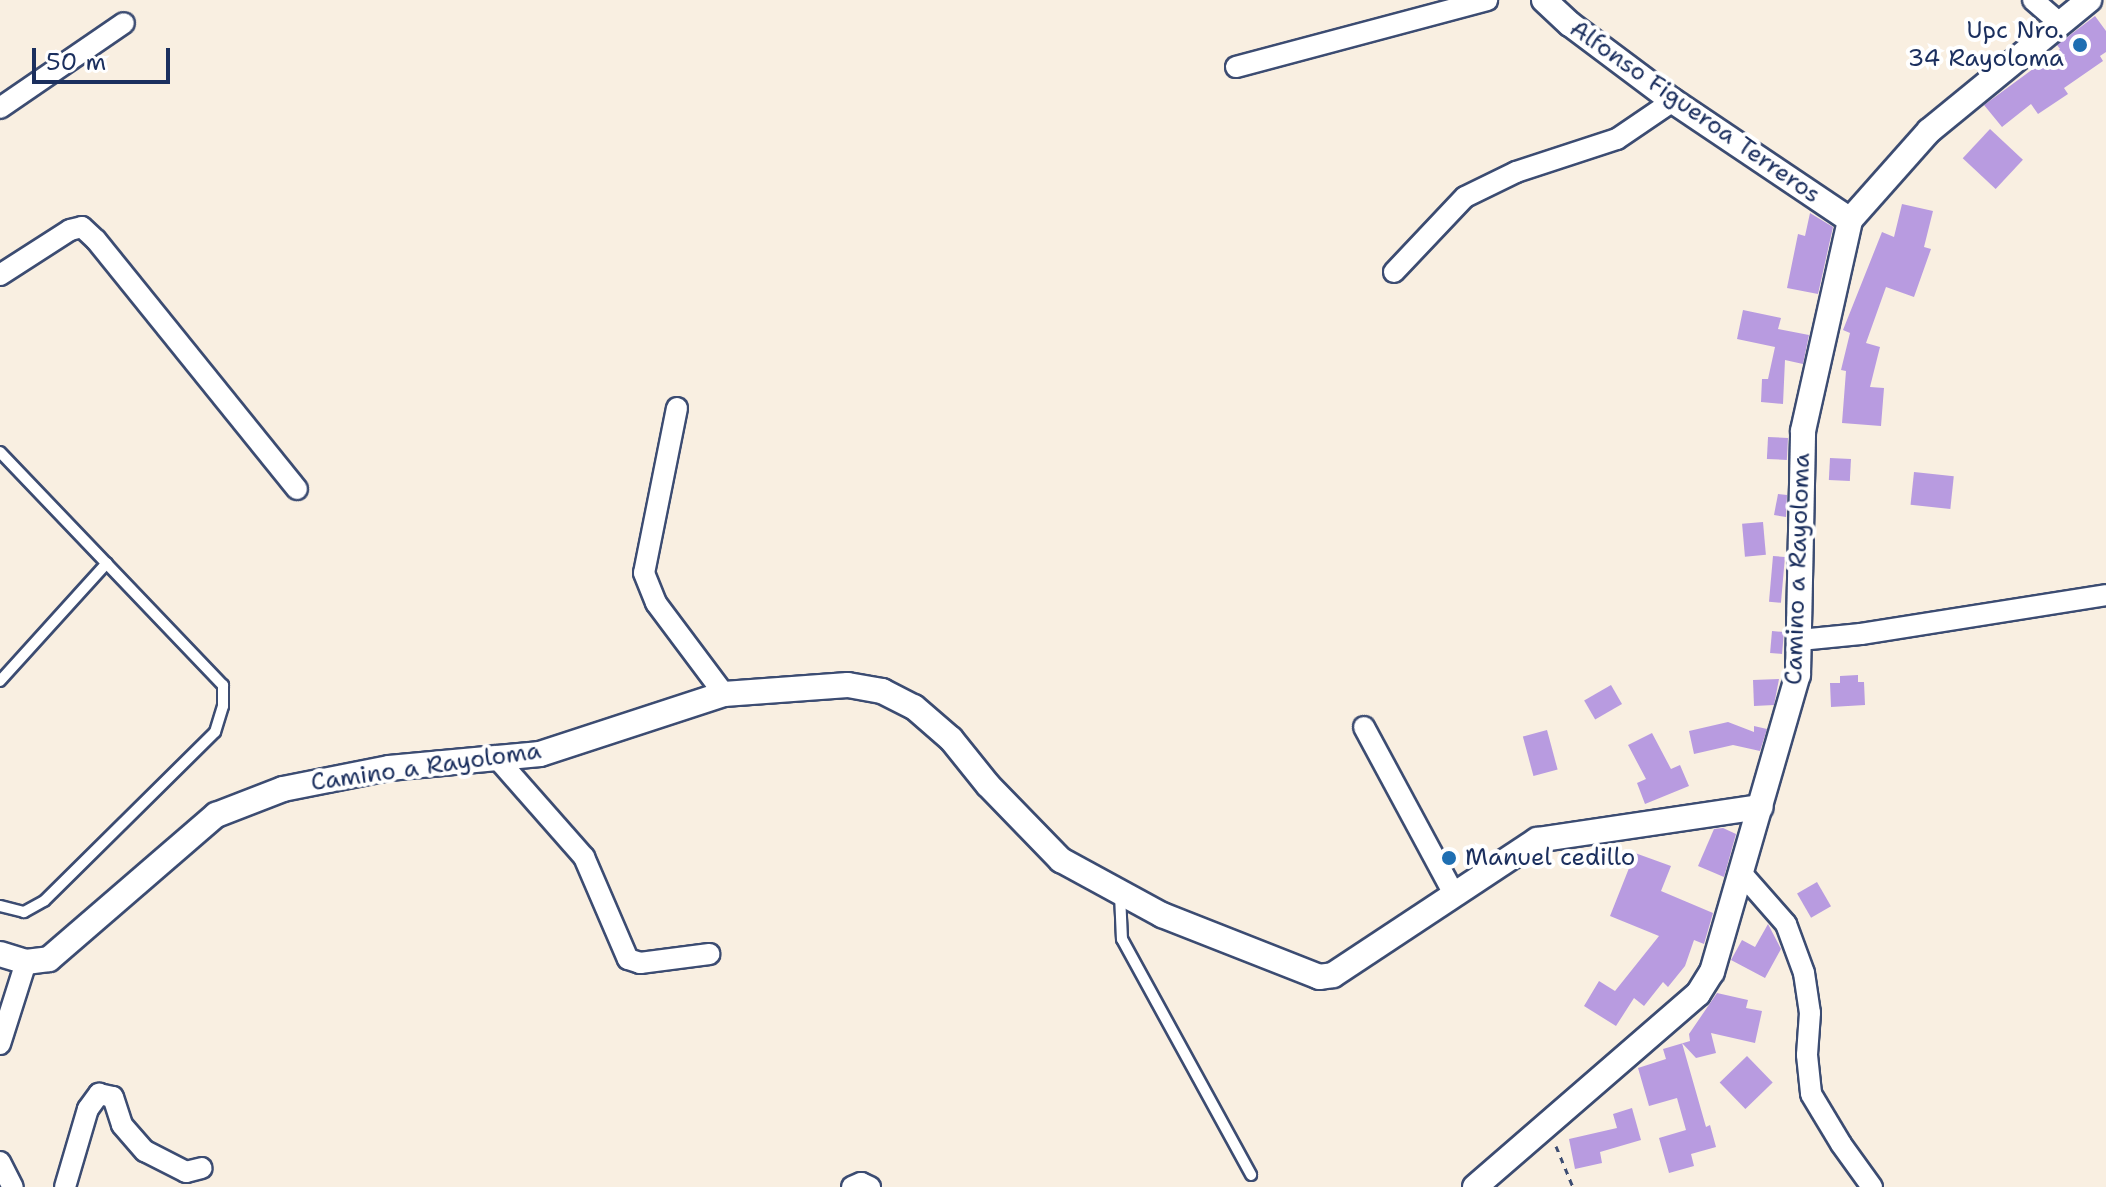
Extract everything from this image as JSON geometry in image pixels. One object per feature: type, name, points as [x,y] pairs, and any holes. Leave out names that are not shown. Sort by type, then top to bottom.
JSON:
[{"type":"street","points":[[1236,67],[1487,0]]},
{"type":"street","name":"Alfonso Figueroa Terreros","points":[[1544,0],[1570,24],[1673,101],[1850,220]]},
{"type":"street","points":[[2033,0],[2059,23]]},
{"type":"street","name":"Camino a Rayoloma","points":[[26,962],[49,959],[216,815],[283,789],[389,768],[540,754],[724,694],[848,685],[893,696],[914,707],[951,739],[988,785],[1061,860],[1162,915],[1319,977],[1333,975],[1537,840],[1761,807],[1798,675],[1803,431],[1850,220],[1929,131],[2089,0]]},
{"type":"street","points":[[0,108],[124,23]]},
{"type":"street","points":[[1394,272],[1465,197],[1516,172],[1617,139],[1673,101]]},
{"type":"street","points":[[0,275],[70,230],[82,227],[96,240],[297,489]]},
{"type":"street","points":[[677,408],[644,573],[656,603],[724,694]]},
{"type":"street","points":[[1800,640],[1861,634],[2106,595]]},
{"type":"street","points":[[1364,727],[1454,894]]},
{"type":"street","points":[[495,756],[584,857],[628,959],[640,963],[709,954]]},
{"type":"street","points":[[1475,1187],[1698,994],[1712,972],[1761,807]]},
{"type":"street","points":[[1743,875],[1786,924],[1804,973],[1810,1013],[1807,1055],[1811,1094],[1872,1187]]},
{"type":"street","points":[[0,954],[26,962],[0,1044]]},
{"type":"street","points":[[65,1187],[88,1109],[99,1094],[113,1097],[122,1125],[145,1151],[186,1172],[202,1168]]},
{"type":"street","points":[[0,1162],[13,1187]]},
{"type":"street","points":[[852,1187],[861,1183],[870,1187]]},
{"type":"lane","points":[[0,452],[223,685],[223,706],[215,732],[44,901],[24,912],[0,906]]},
{"type":"lane","points":[[0,681],[107,563]]},
{"type":"lane","points":[[1120,892],[1122,939],[1251,1175]]},
{"type":"path","points":[[1547,1122],[1573,1187]]},
{"type":"building","points":[[2095,16],[2106,31],[2106,52],[2100,56],[2103,61],[2064,88],[2068,94],[2038,114],[2031,104],[2002,127],[1984,105],[2060,49],[2057,45]]},
{"type":"building","points":[[1990,129],[2023,160],[1996,189],[1963,158]]},
{"type":"building","points":[[1902,204],[1933,211],[1924,247],[1931,249],[1914,297],[1886,287],[1866,343],[1880,347],[1870,387],[1884,388],[1881,426],[1842,423],[1846,371],[1841,370],[1850,333],[1843,330],[1882,232],[1894,237]]},
{"type":"building","points":[[1810,213],[1833,227],[1818,294],[1787,288],[1798,234],[1805,236]]},
{"type":"building","points":[[1743,310],[1781,318],[1778,329],[1809,335],[1803,364],[1785,360],[1783,404],[1761,402],[1762,379],[1768,379],[1775,347],[1737,339]]},
{"type":"building","points":[[1768,437],[1788,438],[1787,460],[1767,459]]},
{"type":"building","points":[[1830,458],[1851,459],[1850,481],[1829,480]]},
{"type":"building","points":[[1914,472],[1954,476],[1950,509],[1911,505]]},
{"type":"building","points":[[1778,494],[1787,495],[1786,517],[1774,515]]},
{"type":"building","points":[[1763,522],[1766,555],[1745,557],[1742,524]]},
{"type":"building","points":[[1773,556],[1785,557],[1781,603],[1769,602]]},
{"type":"building","points":[[1772,631],[1784,632],[1782,654],[1770,653]]},
{"type":"building","points":[[1858,675],[1858,682],[1864,682],[1865,705],[1831,707],[1830,683],[1840,683],[1840,676]]},
{"type":"building","points":[[1779,679],[1774,705],[1754,706],[1753,680]]},
{"type":"building","points":[[1611,685],[1622,704],[1595,720],[1584,700]]},
{"type":"building","points":[[1728,722],[1754,732],[1754,726],[1767,729],[1760,751],[1733,745],[1694,754],[1689,731]]},
{"type":"building","points":[[1547,730],[1558,770],[1533,776],[1523,736]]},
{"type":"building","points":[[1652,733],[1671,769],[1680,765],[1689,786],[1645,804],[1637,783],[1646,779],[1628,745]]},
{"type":"building","points":[[1723,828],[1736,834],[1724,877],[1698,866],[1714,829]]},
{"type":"building","points":[[1635,853],[1671,866],[1661,891],[1713,913],[1704,944],[1694,940],[1685,966],[1668,987],[1663,982],[1644,1006],[1634,998],[1616,1026],[1584,1006],[1599,981],[1615,991],[1659,936],[1610,916]]},
{"type":"building","points":[[1817,882],[1831,906],[1811,918],[1797,894]]},
{"type":"building","points":[[1768,924],[1781,949],[1765,978],[1731,960],[1742,940],[1755,947]]},
{"type":"building","points":[[1717,993],[1748,1000],[1746,1008],[1762,1011],[1755,1043],[1711,1033],[1716,1053],[1696,1058],[1682,1043],[1690,1041],[1689,1034]]},
{"type":"building","points":[[1682,1043],[1706,1127],[1710,1125],[1716,1147],[1691,1154],[1694,1166],[1669,1173],[1659,1138],[1686,1130],[1677,1098],[1649,1106],[1638,1068],[1666,1059],[1663,1049]]},
{"type":"building","points":[[1747,1056],[1773,1083],[1745,1109],[1720,1082]]},
{"type":"building","points":[[1632,1108],[1641,1140],[1600,1152],[1602,1163],[1575,1169],[1569,1139],[1617,1128],[1613,1114]]},
{"type":"place","name":"Upc Nro. 34 Rayoloma","points":[[2080,45]]},
{"type":"place","name":"Manuel cedillo","points":[[1449,858]]}]
